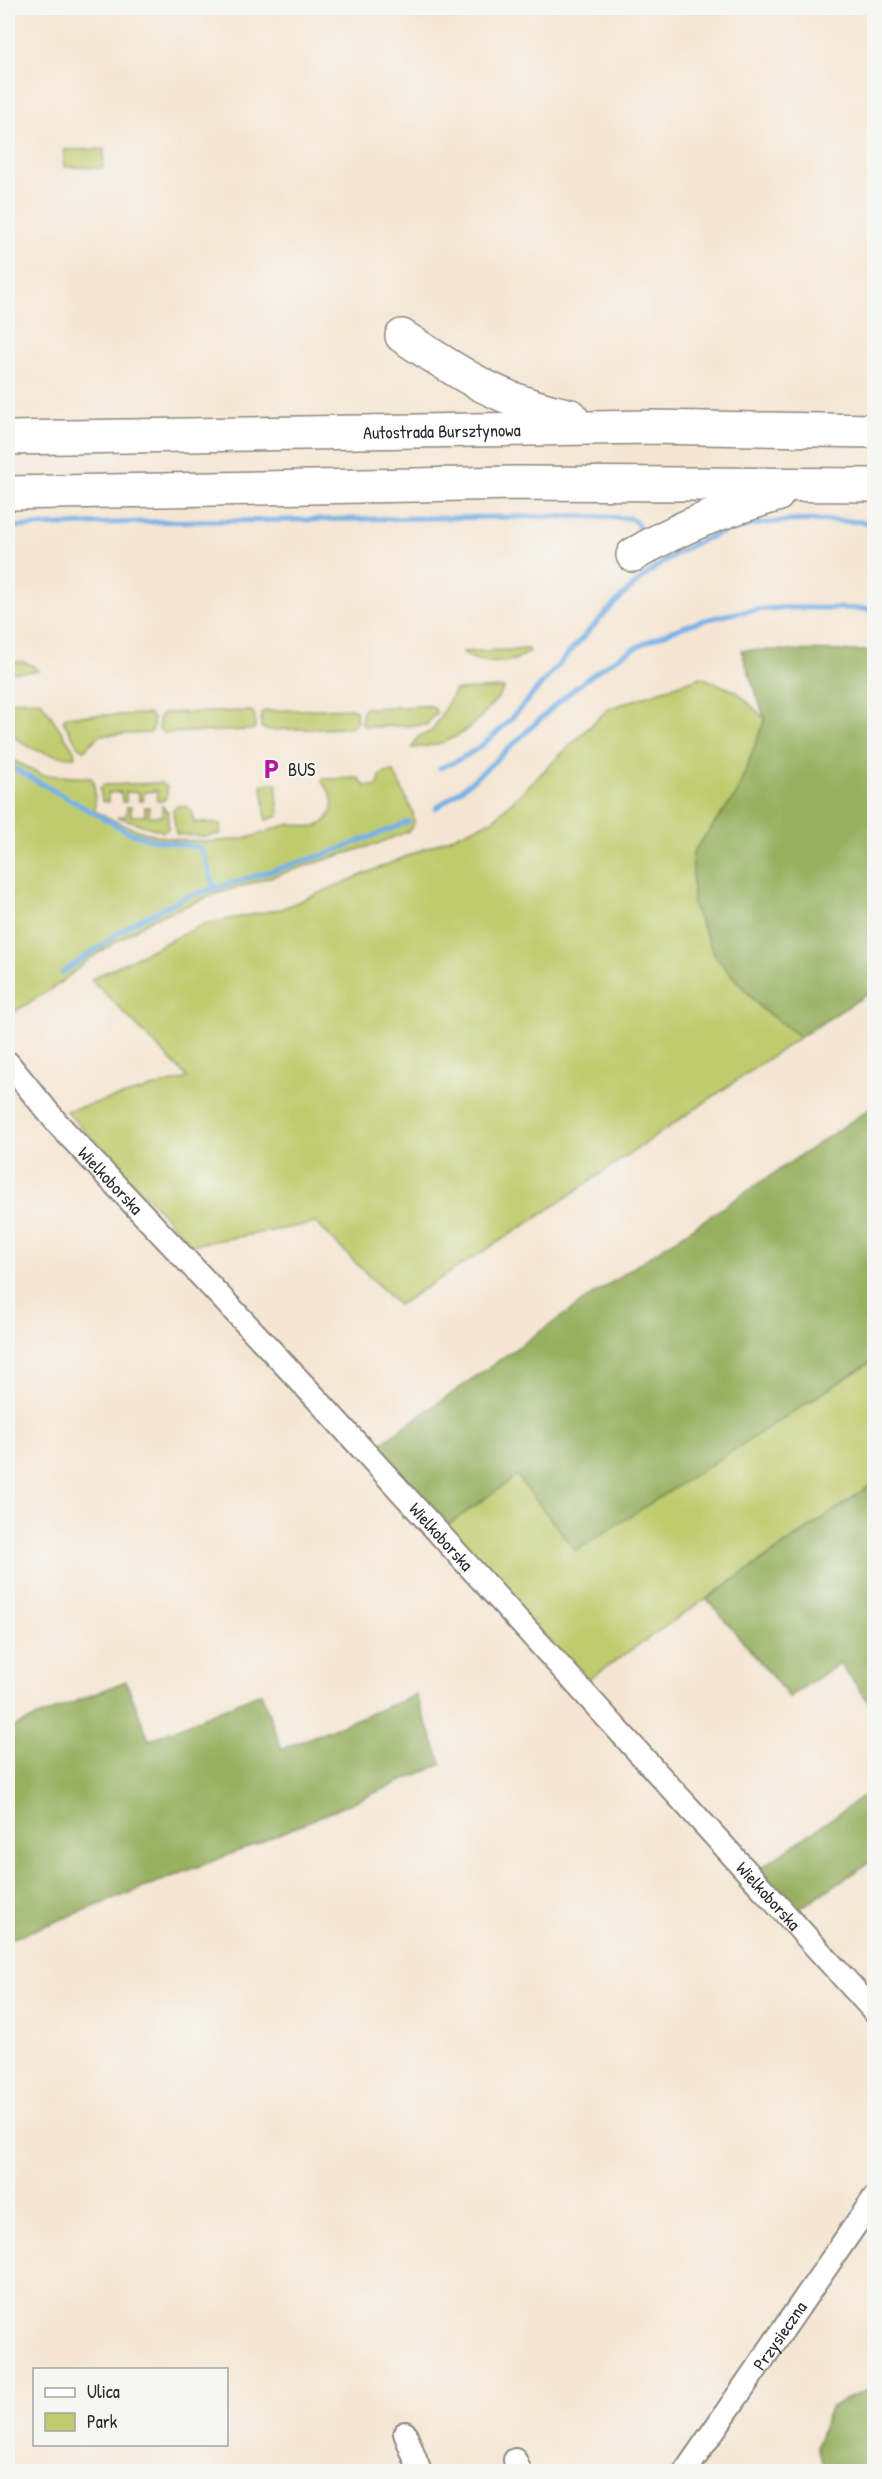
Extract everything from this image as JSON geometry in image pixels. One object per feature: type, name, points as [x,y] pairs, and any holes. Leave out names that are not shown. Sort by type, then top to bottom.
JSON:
[{"type":"highway","points":[[402,336],[469,380],[502,397],[571,416],[650,427]]},
{"type":"highway","name":"Autostrada Bursztynowa","points":[[8,438],[650,427],[874,431]]},
{"type":"highway","points":[[8,492],[425,484],[874,485]]},
{"type":"highway","points":[[633,555],[699,519],[817,484]]},
{"type":"street","name":"Wielkoborska","points":[[8,1064],[58,1124],[314,1396],[874,2011]]},
{"type":"street","name":"Przysieczna","points":[[686,2472],[874,2198]]},
{"type":"street","points":[[405,2433],[420,2472]]},
{"type":"green space","points":[[104,149],[103,168],[64,167],[64,150]]},
{"type":"green space","points":[[527,649],[529,651],[523,656],[506,662],[477,660],[463,652]]},
{"type":"green space","points":[[741,650],[874,651],[874,990],[800,1037],[762,1009],[715,956],[693,905],[693,852],[736,795],[765,719]]},
{"type":"green space","points":[[23,662],[32,665],[38,671],[8,673],[8,663]]},
{"type":"green space","points":[[701,677],[737,692],[765,719],[736,795],[693,852],[693,905],[715,956],[762,1009],[800,1037],[533,1220],[398,1305],[316,1223],[192,1245],[66,1111],[188,1078],[91,979],[204,924],[281,909],[493,820],[608,709]]},
{"type":"green space","points":[[504,688],[479,719],[454,738],[435,745],[412,748],[418,737],[432,731],[455,690]]},
{"type":"green space","points":[[40,700],[74,750],[75,757],[38,751],[22,743],[8,731],[8,701]]},
{"type":"green space","points":[[430,706],[435,709],[436,713],[426,725],[367,727],[362,724],[362,711],[366,708]]},
{"type":"green space","points":[[351,708],[356,711],[357,722],[351,728],[266,730],[261,727],[261,714],[264,711]]},
{"type":"green space","points":[[251,711],[255,715],[255,727],[252,730],[164,733],[159,729],[159,717],[163,713]]},
{"type":"green space","points":[[149,714],[153,718],[153,729],[150,733],[100,735],[84,750],[79,747],[63,721],[67,716]]},
{"type":"green space","points":[[8,758],[43,775],[91,778],[94,782],[95,811],[132,828],[170,838],[189,841],[230,840],[255,836],[288,824],[316,827],[328,818],[332,806],[330,794],[322,782],[323,779],[358,778],[365,786],[378,786],[380,776],[394,772],[413,813],[414,823],[409,831],[379,843],[216,894],[152,919],[92,957],[59,984],[8,1016]]},
{"type":"green space","points":[[161,783],[167,787],[167,796],[163,801],[157,801],[157,791],[144,792],[143,801],[139,801],[139,792],[126,792],[126,802],[122,802],[121,792],[108,793],[108,802],[102,801],[100,788],[104,785]]},
{"type":"green space","points":[[276,783],[279,816],[266,820],[262,784]]},
{"type":"green space","points":[[162,806],[168,812],[168,828],[164,832],[118,817],[126,816],[127,807],[131,807],[131,816],[145,816],[145,807],[149,807],[149,816],[163,816]]},
{"type":"green space","points":[[177,806],[186,806],[191,810],[194,822],[220,824],[221,834],[203,837],[176,834],[173,810]]},
{"type":"green space","points":[[874,1106],[874,1360],[576,1551],[517,1476],[445,1527],[372,1449],[591,1296]]},
{"type":"green space","points":[[874,1360],[874,1483],[586,1681],[445,1527],[517,1476],[576,1550]]},
{"type":"green space","points":[[874,1483],[874,1709],[840,1663],[789,1697],[707,1599]]},
{"type":"green space","points":[[126,1681],[149,1740],[261,1693],[282,1749],[416,1695],[442,1764],[249,1847],[8,1940],[8,1729]]},
{"type":"green space","points":[[874,1789],[874,1859],[788,1916],[751,1875]]},
{"type":"green space","points":[[874,2386],[874,2471],[825,2471],[817,2445],[830,2407]]},
{"type":"waterway","points":[[8,527],[138,522],[575,516],[629,518],[637,523],[640,532]]},
{"type":"waterway","points":[[440,768],[471,753],[495,734],[614,604],[647,574],[682,550],[719,534],[762,524],[813,520],[874,523]]},
{"type":"waterway","points":[[436,808],[487,768],[551,709],[589,678],[611,662],[659,636],[711,618],[765,609],[874,609]]},
{"type":"waterway","points":[[8,765],[130,833],[153,840],[201,848],[215,888]]},
{"type":"waterway","points":[[62,973],[133,923],[186,897],[327,854],[408,822]]},
{"type":"place","name":"BUS","points":[[271,769]]}]
